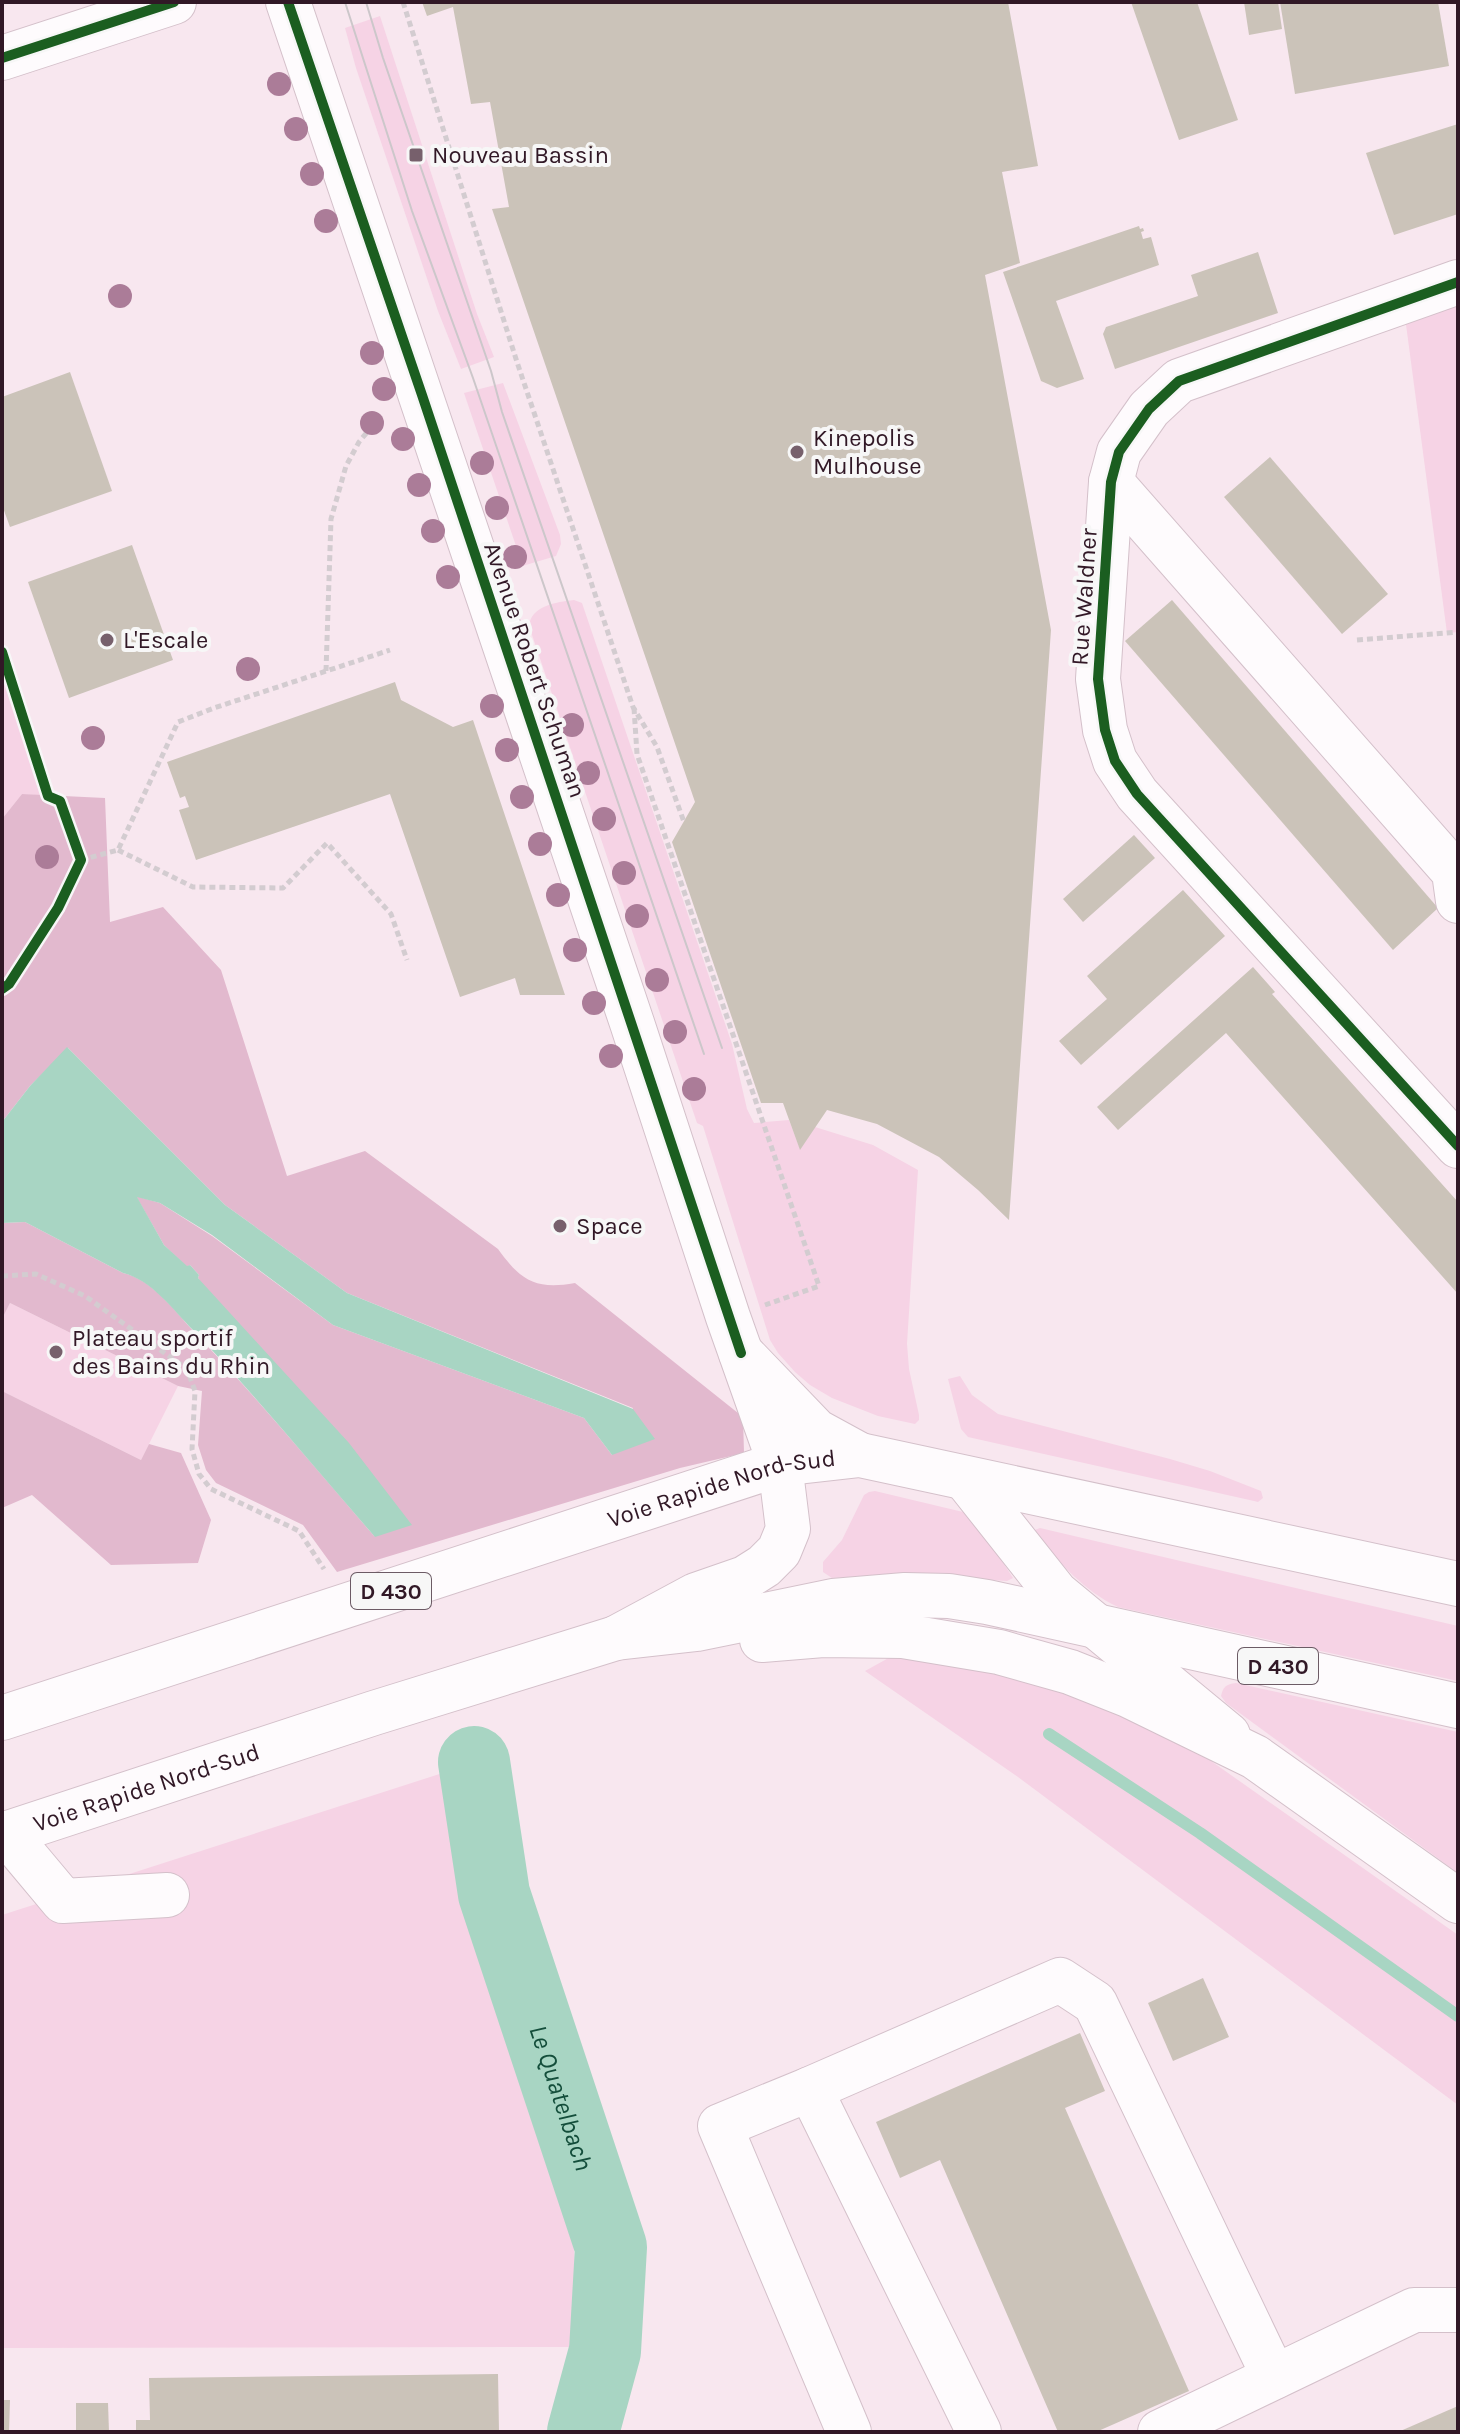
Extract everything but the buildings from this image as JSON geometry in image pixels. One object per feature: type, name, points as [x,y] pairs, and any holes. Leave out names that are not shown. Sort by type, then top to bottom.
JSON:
[{"type":"main road","points":[[2,58],[174,2]]},
{"type":"main road","name":"Avenue Robert Schuman","points":[[288,2],[780,1464],[788,1529],[779,1551],[764,1566],[745,1578],[696,1595],[616,1638]]},
{"type":"main road","name":"Rue Waldner","points":[[1450,1129],[1137,794],[1115,761],[1105,730],[1098,679],[1111,482],[1119,452],[1149,409],[1179,381],[1458,282]]},
{"type":"main road","points":[[1111,482],[1454,872],[1458,901]]},
{"type":"main road","points":[[741,1353],[816,1431],[860,1455]]},
{"type":"main road","name":"Voie Rapide Nord-Sud","points":[[2,1718],[780,1464],[860,1455],[1458,1584]]},
{"type":"main road","points":[[965,1478],[1056,1593],[1255,1757],[1458,1901]]},
{"type":"main road","name":"Voie Rapide Nord-Sud","points":[[3,1834],[616,1638],[697,1629],[833,1601],[905,1595],[949,1596],[987,1602],[1458,1706]]},
{"type":"main road","points":[[697,1629],[753,1641],[823,1635],[903,1636],[999,1652],[1070,1672],[1128,1695],[1255,1757]]},
{"type":"main road","points":[[3,1834],[63,1901],[167,1895]]},
{"type":"main road","points":[[849,2432],[720,2126],[1060,1980],[1095,2003],[1274,2377]]},
{"type":"main road","points":[[810,2089],[979,2432]]},
{"type":"main road","points":[[1160,2432],[1414,2310],[1458,2310]]},
{"type":"path","points":[[403,2],[517,362],[633,707],[657,747],[684,822]]},
{"type":"path","points":[[326,672],[331,519],[346,466],[359,442],[386,408]]},
{"type":"path","points":[[1357,640],[1458,632]]},
{"type":"path","points":[[118,850],[178,722],[390,650]]},
{"type":"path","points":[[633,707],[637,754],[819,1286],[759,1307]]},
{"type":"path","points":[[81,860],[118,850],[193,887],[283,888],[327,843],[391,914],[407,960]]},
{"type":"path","points":[[2,1276],[36,1274],[85,1296],[187,1369],[195,1391],[192,1449],[199,1474],[211,1489],[299,1531],[332,1580]]},
{"type":"shaded area","points":[[380,16],[477,314],[494,357],[461,369],[438,311],[345,28]]},
{"type":"shaded area","points":[[1458,300],[1458,632],[1447,633],[1405,317]]},
{"type":"shaded area","points":[[503,383],[561,544],[556,556],[519,567],[507,560],[504,551],[516,546],[464,393]]},
{"type":"shaded area","points":[[574,600],[582,603],[732,1044],[747,1109],[754,1123],[789,1120],[800,1149],[815,1127],[873,1145],[918,1170],[907,1344],[919,1415],[915,1424],[878,1416],[832,1398],[795,1372],[770,1340],[703,1126],[697,1123],[529,626],[539,610]]},
{"type":"shaded area","points":[[2,659],[48,796],[22,794],[2,819]]},
{"type":"shaded area","points":[[22,794],[105,798],[110,922],[163,907],[221,970],[287,1176],[365,1151],[498,1249],[522,1276],[540,1284],[575,1283],[743,1417],[744,1453],[680,1468],[337,1572],[303,1525],[216,1483],[206,1470],[198,1445],[202,1391],[178,1386],[10,1303],[2,1319],[2,1223],[25,1222],[145,1283],[164,1298],[243,1384],[375,1537],[198,1278],[199,1275],[164,1245],[136,1196],[160,1203],[212,1236],[333,1325],[584,1418],[612,1455],[633,1408],[347,1293],[225,1205],[68,1048],[30,1086],[2,1122],[2,819]]},
{"type":"shaded area","points":[[67,1047],[225,1205],[347,1293],[633,1409],[655,1439],[612,1455],[584,1418],[333,1325],[212,1235],[160,1203],[137,1197],[164,1245],[187,1266],[190,1265],[199,1275],[198,1278],[349,1443],[412,1525],[375,1537],[240,1381],[153,1289],[25,1222],[2,1223],[2,1122],[30,1086]]},
{"type":"shaded area","name":"Plateau sportif des Bains du Rhin","points":[[10,1303],[178,1386],[141,1460],[2,1391],[2,1319]]},
{"type":"shaded area","points":[[960,1376],[972,1395],[998,1414],[1210,1471],[1261,1491],[1263,1498],[1258,1502],[968,1437],[961,1429],[948,1379]]},
{"type":"shaded area","points":[[2,1391],[141,1460],[149,1444],[181,1453],[211,1520],[198,1563],[111,1565],[32,1495],[2,1508]]},
{"type":"shaded area","points":[[875,1491],[963,1512],[976,1521],[1013,1578],[1007,1581],[894,1574],[832,1578],[823,1572],[823,1562],[842,1540],[864,1495]]},
{"type":"shaded area","points":[[1040,1528],[1458,1626],[1458,1681],[1118,1607],[1094,1593],[1063,1565],[1035,1534],[1035,1530]]},
{"type":"shaded area","points":[[903,1650],[1047,1679],[1177,1737],[1458,1935],[1458,2105],[1018,1777],[865,1671]]},
{"type":"shaded area","points":[[1236,1683],[1458,1732],[1458,1873],[1226,1703],[1221,1696],[1223,1690],[1227,1685]]},
{"type":"shaded area","points":[[455,1769],[475,1908],[572,2204],[578,2347],[2,2348],[2,1915]]},
{"type":"waterway","points":[[1049,1734],[1200,1833],[1458,2016]]},
{"type":"waterway","name":"Le Quatelbach","points":[[474,1762],[494,1894],[611,2247],[605,2351],[583,2432]]},
{"type":"tram line","points":[[345,2],[412,211],[473,378],[704,1054]]},
{"type":"tram line","points":[[366,2],[491,371],[502,412],[722,1048]]},
{"type":"cycle path","points":[[2,58],[174,2]]},
{"type":"cycle path","points":[[288,2],[741,1353]]},
{"type":"cycle path","points":[[1458,282],[1179,381],[1149,409],[1119,452],[1111,482],[1098,679],[1105,730],[1115,761],[1137,794],[1458,1146]]},
{"type":"cycle path","points":[[2,652],[48,796],[60,801],[81,860],[58,908],[9,984],[2,989]]},
{"type":"place","name":"Nouveau Bassin","points":[[416,155]]},
{"type":"place","name":"Kinepolis Mulhouse","points":[[797,452]]},
{"type":"place","name":"L'Escale","points":[[107,640]]},
{"type":"place","name":"Space","points":[[560,1226]]},
{"type":"place","name":"Plateau sportif des Bains du Rhin","points":[[56,1352]]}]
